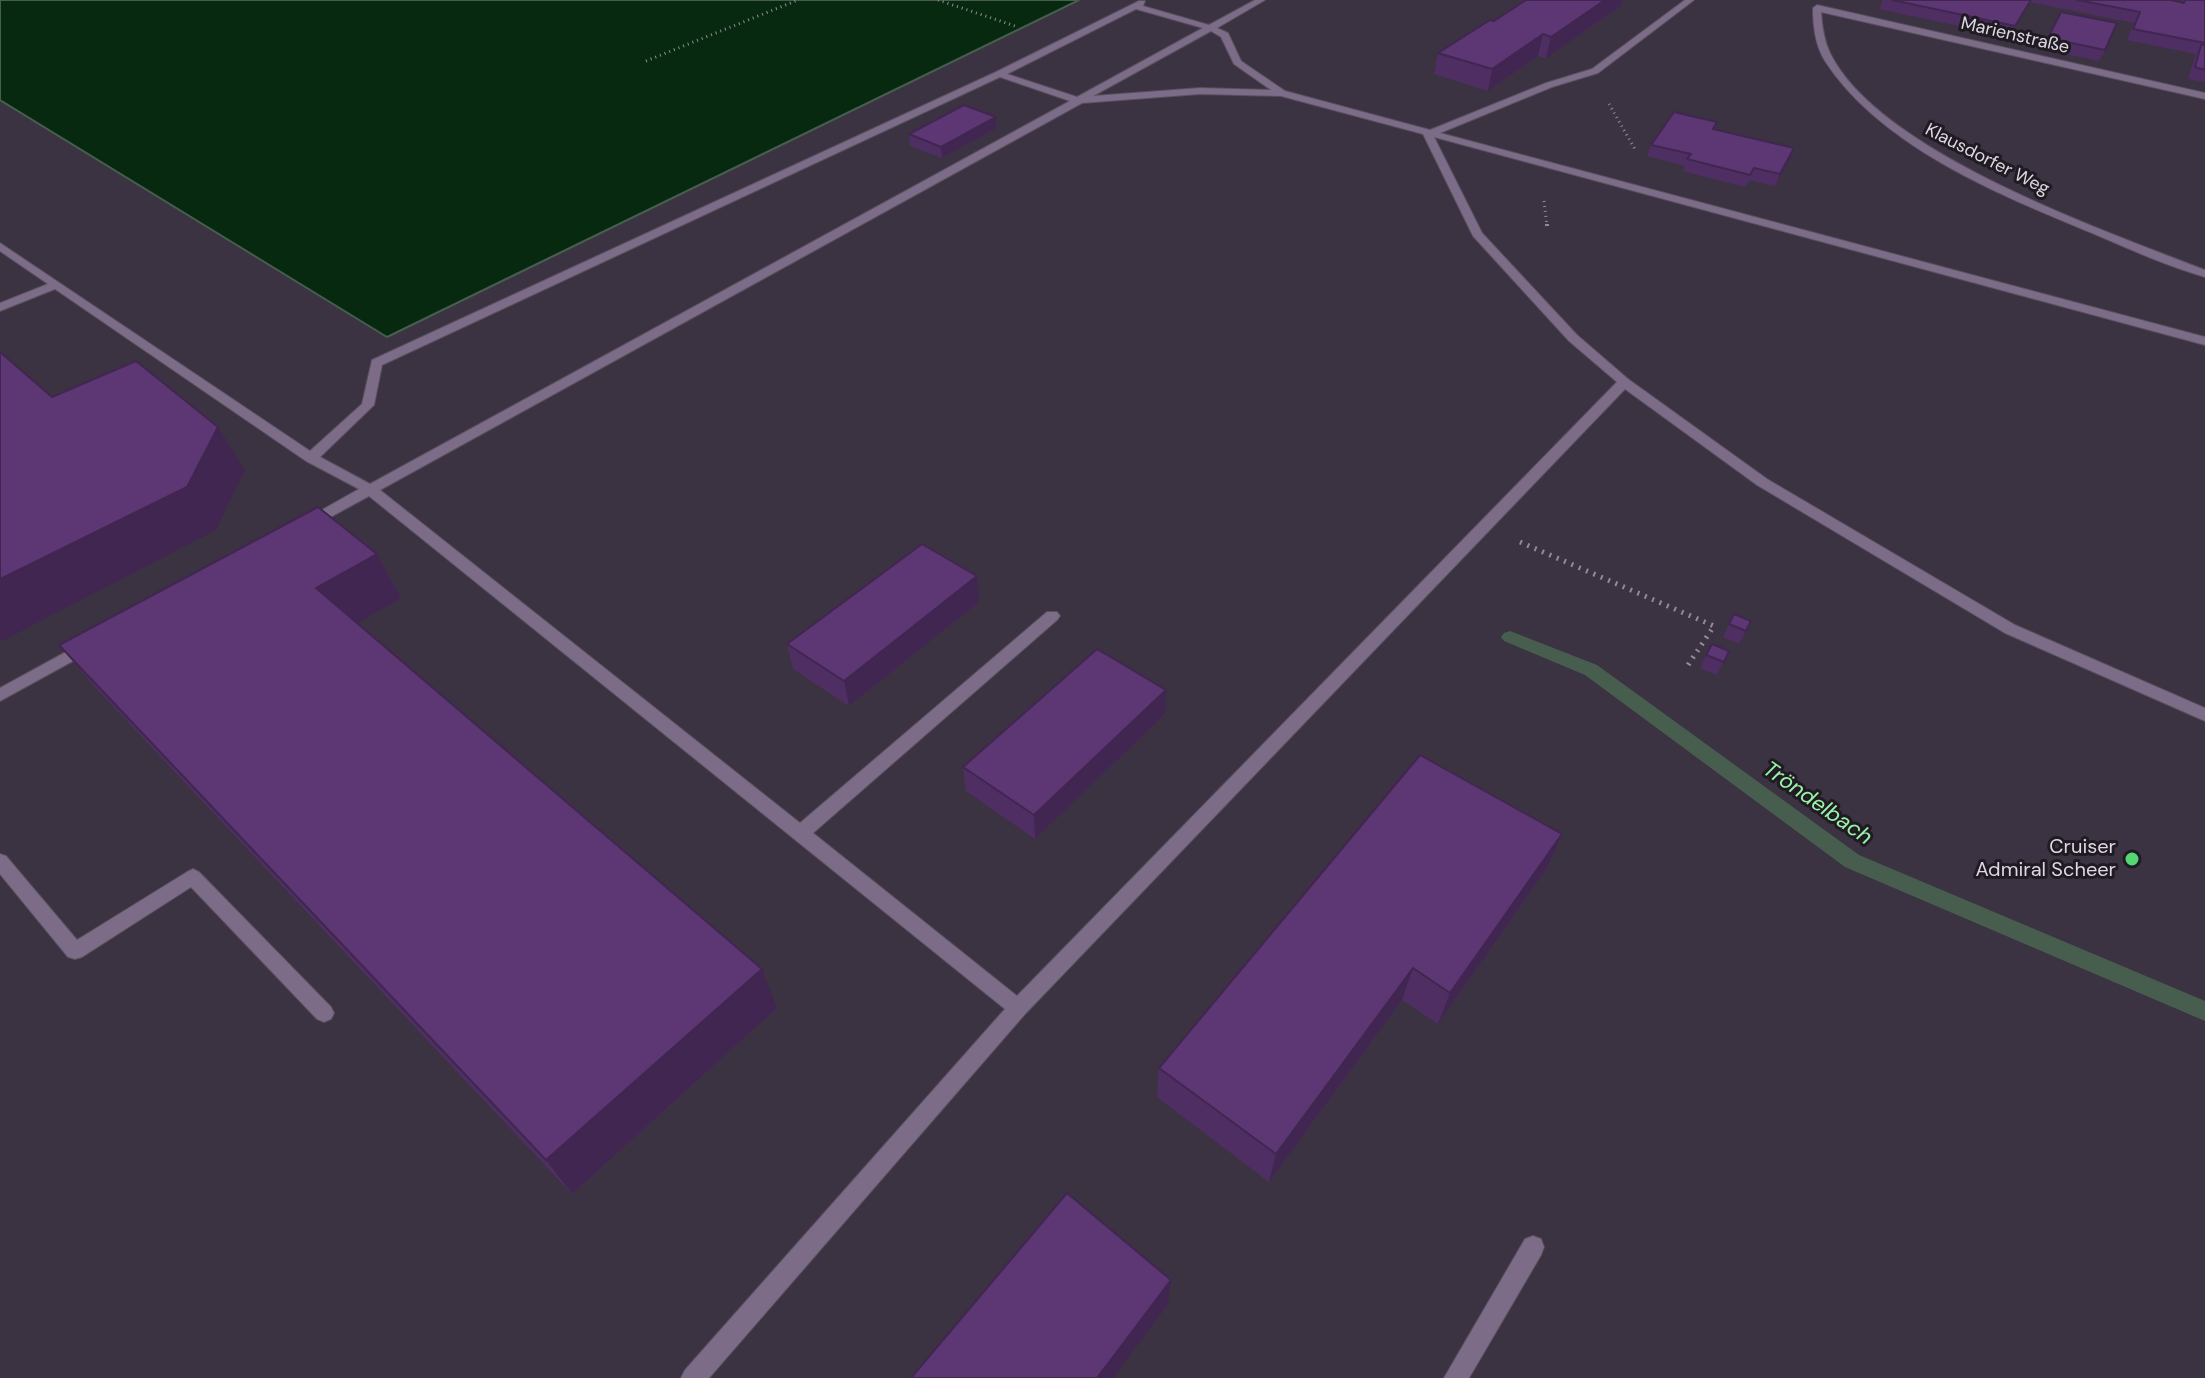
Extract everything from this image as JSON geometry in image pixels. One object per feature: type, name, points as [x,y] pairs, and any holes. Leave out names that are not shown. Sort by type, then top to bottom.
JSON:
[{"type":"street","points":[[311,458],[368,405],[376,363],[999,74],[1148,0]]},
{"type":"street","points":[[295,530],[1261,0]]},
{"type":"street","points":[[1428,134],[1549,85],[1595,71],[1690,0]]},
{"type":"street","name":"Marienstraße","points":[[1820,4],[2205,96]]},
{"type":"street","name":"Klausdorfer Weg","points":[[1820,4],[1818,33],[1829,61],[1865,103],[1918,145],[2008,191],[2205,274]]},
{"type":"street","points":[[1135,6],[1225,35],[1237,62],[1282,93]]},
{"type":"street","points":[[999,74],[1077,100],[1200,91],[1282,93],[2205,341]]},
{"type":"street","points":[[1428,134],[1477,234],[1573,338],[1624,382],[1762,482],[2010,629],[2205,715]]},
{"type":"street","points":[[0,246],[311,458],[371,490],[1018,1008]]},
{"type":"street","points":[[0,307],[57,284]]},
{"type":"street","points":[[693,1378],[1018,1008],[1624,382]]},
{"type":"street","points":[[800,834],[1052,616]]},
{"type":"street","points":[[3,688],[92,644]]},
{"type":"street","points":[[0,861],[75,951],[193,877],[324,1013]]},
{"type":"street","points":[[1456,1378],[1533,1247]]},
{"type":"path","points":[[646,61],[798,0]]},
{"type":"path","points":[[938,0],[1066,40]]},
{"type":"path","points":[[1483,526],[1714,626],[1688,665]]},
{"type":"shaded area","points":[[0,0],[1079,0],[387,337],[0,100]]},
{"type":"building","points":[[1526,0],[1605,0],[1551,37],[1543,34],[1492,69],[1438,53],[1490,20],[1494,21]]},
{"type":"building","points":[[1892,0],[2031,0],[2015,26]]},
{"type":"building","points":[[2077,0],[2171,0],[2184,3],[2185,0],[2205,0],[2205,43],[2133,29],[2140,12]]},
{"type":"building","points":[[2061,12],[2117,23],[2105,50],[2048,38]]},
{"type":"building","points":[[2201,45],[2205,45],[2205,70],[2195,67]]},
{"type":"building","points":[[964,105],[996,117],[941,147],[909,134]]},
{"type":"building","points":[[1674,112],[1717,122],[1713,129],[1794,148],[1780,174],[1754,168],[1750,175],[1687,159],[1691,154],[1651,145]]},
{"type":"building","points":[[0,352],[52,397],[136,361],[218,427],[187,487],[0,579]]},
{"type":"building","points":[[318,507],[377,554],[316,588],[762,969],[546,1160],[59,645]]},
{"type":"building","points":[[922,544],[977,576],[844,681],[787,644]]},
{"type":"building","points":[[1734,614],[1751,621],[1746,631],[1729,624]]},
{"type":"building","points":[[1712,644],[1729,651],[1724,662],[1706,655]]},
{"type":"building","points":[[1097,649],[1166,690],[1034,815],[963,767]]},
{"type":"building","points":[[1420,755],[1562,834],[1450,993],[1413,968],[1276,1154],[1159,1068]]},
{"type":"building","points":[[1067,1193],[1171,1280],[1097,1378],[911,1378]]},
{"type":"waterway","name":"Tröndelbach","points":[[1510,637],[1591,670],[1852,861],[2205,1011]]},
{"type":"place","name":"Cruiser Admiral Scheer","points":[[2132,859]]}]
